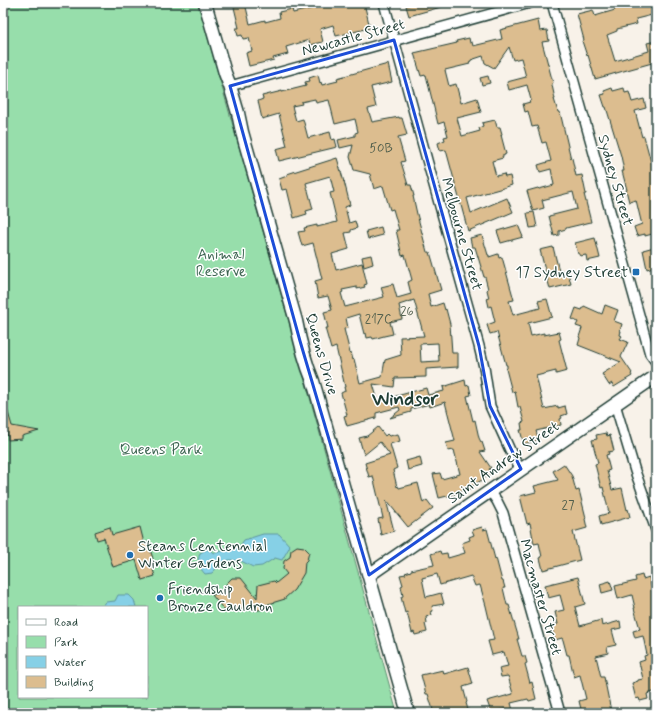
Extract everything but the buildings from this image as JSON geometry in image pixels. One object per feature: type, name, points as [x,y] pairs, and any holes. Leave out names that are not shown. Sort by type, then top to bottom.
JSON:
[{"type":"main road","name":"Queens Drive","points":[[205,3],[238,113],[242,132],[296,321],[300,341],[315,388],[408,713]]},
{"type":"main road","name":"Saint Andrew Street","points":[[369,575],[656,376]]},
{"type":"street","name":"Melbourne Street","points":[[384,3],[479,346],[490,406],[514,459],[521,469]]},
{"type":"street","name":"Newcastle Street","points":[[230,86],[530,3]]},
{"type":"street","name":"Sydney Street","points":[[552,3],[650,354],[656,362]]},
{"type":"street","points":[[614,404],[635,471],[656,530]]},
{"type":"street","name":"Macmaster Street","points":[[490,491],[503,514],[560,713]]},
{"type":"highlighted area","points":[[394,40],[479,346],[490,406],[521,469],[369,575],[300,341],[230,86]]},
{"type":"green space","name":"Queens Park","points":[[3,3],[198,3],[291,329],[397,713],[3,713]]},
{"type":"water","points":[[263,534],[279,534],[290,546],[282,560],[275,558],[262,566],[253,567],[241,561],[230,560],[222,562],[212,573],[205,574],[198,562],[200,553],[207,549],[215,553],[240,546],[244,540]]},
{"type":"water","points":[[118,595],[129,595],[134,600],[136,606],[103,606],[106,602],[115,601]]},
{"type":"place","name":"17 Sydney Street","points":[[636,272]]},
{"type":"place","name":"Steans Centennial Winter Gardens","points":[[130,555]]},
{"type":"place","name":"Friendship Bronze Cauldron","points":[[160,598]]},
{"type":"district","name":"Windsor","points":[[405,398]]},
{"type":"park label","name":"Animal Reserve","points":[[221,262]]}]
